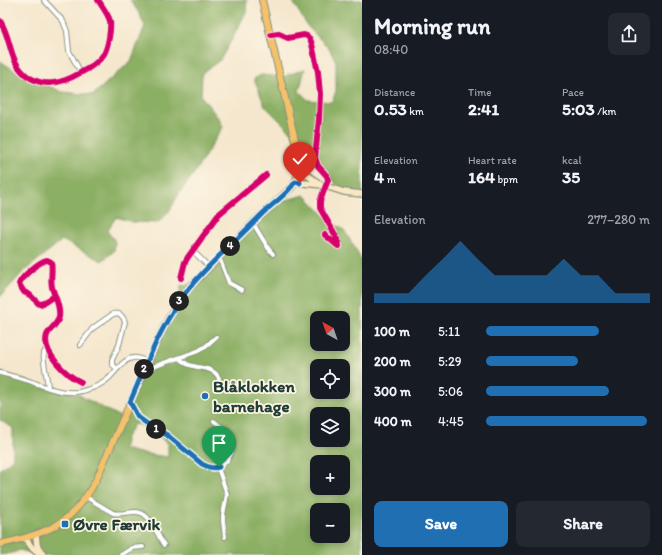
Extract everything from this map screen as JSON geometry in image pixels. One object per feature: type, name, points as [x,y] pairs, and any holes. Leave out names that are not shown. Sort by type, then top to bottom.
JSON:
[{"type":"main road","points":[[0,544],[36,535],[53,528],[79,507],[96,480],[146,366],[169,317],[179,301],[190,287],[252,223],[298,183],[302,172],[262,0]]},
{"type":"main road","points":[[302,172],[323,186]]},
{"type":"main road","points":[[298,183],[323,186],[344,192],[362,194]]},
{"type":"main road","points":[[36,535],[37,544],[44,555]]},
{"type":"main road","points":[[25,538],[33,549],[40,555]]},
{"type":"street","points":[[44,0],[61,18],[65,25],[69,51],[81,72]]},
{"type":"street","points":[[0,21],[6,33],[14,60],[23,71],[32,78],[41,82],[57,83],[93,66],[104,54],[108,43],[110,21],[98,0]]},
{"type":"street","points":[[271,35],[279,34],[288,38],[304,35],[308,36],[310,39],[318,72],[320,94],[315,158],[318,166],[327,176],[328,180],[323,186],[320,208],[340,246],[325,235]]},
{"type":"street","points":[[252,223],[273,254]]},
{"type":"street","points":[[192,250],[209,267]]},
{"type":"street","points":[[219,257],[229,283],[242,290]]},
{"type":"street","points":[[55,296],[42,304],[39,304],[30,295],[24,292],[19,282],[45,260],[51,262],[52,286],[55,296],[58,306],[59,318],[51,327],[47,336],[47,346],[58,364],[74,379],[81,382]]},
{"type":"street","points":[[80,345],[93,328],[113,314],[119,314],[125,322],[119,345],[112,360],[112,364],[117,369]]},
{"type":"street","points":[[0,373],[61,392],[70,393],[86,390],[102,383],[109,378],[125,361],[133,357],[137,358],[146,366],[147,369],[198,351],[216,337]]},
{"type":"street","points":[[48,349],[45,351],[43,356],[48,388]]},
{"type":"street","points":[[179,358],[187,364],[216,373],[219,378],[218,384]]},
{"type":"street","points":[[130,402],[138,417],[167,435],[202,464],[208,467],[218,468],[224,465],[232,453],[233,442],[229,433],[214,421]]},
{"type":"street","points":[[218,468],[227,494],[222,515],[225,537]]},
{"type":"street","points":[[86,497],[113,513],[141,512],[146,515],[164,545]]},
{"type":"street","points":[[121,555],[132,548],[143,546]]},
{"type":"green space","points":[[130,0],[247,0],[246,12],[220,60],[202,73],[201,96],[219,119],[223,127],[195,172],[180,192],[170,210],[158,223],[133,222],[116,217],[107,231],[115,241],[114,251],[102,261],[62,240],[22,273],[0,297],[0,61],[14,70],[62,92],[93,95],[131,61],[145,26],[139,13]]},
{"type":"green space","points":[[292,0],[362,0],[362,195],[345,194],[287,128],[265,106],[254,79],[261,75],[282,77],[305,69],[299,91],[308,100],[332,102],[336,91],[336,61],[328,47],[308,27]]},
{"type":"green space","points":[[305,195],[332,223],[344,230],[362,260],[362,555],[33,555],[20,550],[0,555],[0,469],[13,459],[13,428],[0,420],[0,372],[50,389],[77,394],[122,418],[179,300],[181,285],[186,286],[198,279],[261,217],[286,200]],"holes":[[[134,424],[149,426],[168,445],[168,457],[139,453],[124,449],[125,439]]]},
{"type":"cycle path","points":[[0,21],[7,35],[13,56],[20,69],[26,75],[40,82],[60,82],[74,77],[90,67],[104,54],[110,34],[110,21],[98,0]]},
{"type":"cycle path","points":[[271,35],[279,34],[288,38],[304,35],[310,39],[312,44],[318,72],[320,94],[315,158],[318,166],[327,176],[328,180],[320,201],[320,208],[337,238],[339,246],[325,235]]},
{"type":"cycle path","points":[[181,278],[185,262],[219,214],[266,175]]},
{"type":"cycle path","points":[[55,296],[51,298],[43,303],[39,304],[30,295],[24,292],[19,284],[20,281],[40,263],[47,260],[51,262],[52,287],[58,305],[59,317],[47,335],[46,342],[51,356],[56,363],[69,375],[81,382]]},
{"type":"place","name":"Blåklokken barnehage","points":[[205,396]]},
{"type":"place","name":"Øvre Færvik","points":[[65,524]]},
{"type":"route","points":[[219,467],[213,468],[202,464],[167,435],[138,417],[130,402],[160,335],[179,301],[190,287],[252,223],[286,193],[295,182],[300,183]]}]
